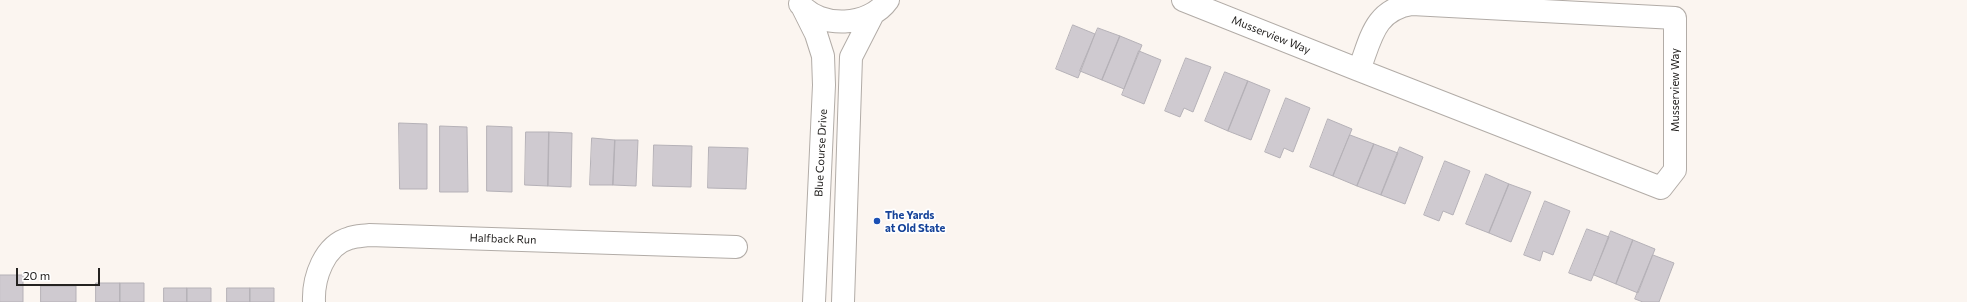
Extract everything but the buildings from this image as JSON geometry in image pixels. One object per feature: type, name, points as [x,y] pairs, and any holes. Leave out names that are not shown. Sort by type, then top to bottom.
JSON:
[{"type":"street","name":"Musserview Way","points":[[1183,0],[1359,70],[1661,188],[1675,170],[1676,18],[1412,4],[1398,7],[1381,19],[1374,32],[1359,70]]},
{"type":"street","name":"Blue Course Drive","points":[[800,4],[819,18],[837,22],[856,20],[881,7]]},
{"type":"street","name":"Blue Course Drive","points":[[800,4],[816,34],[823,56],[824,85],[814,302]]},
{"type":"street","name":"Blue Course Drive","points":[[843,302],[851,57],[881,7]]},
{"type":"street","name":"Halfback Run","points":[[314,302],[313,289],[320,267],[333,248],[349,238],[369,235],[736,247]]},
{"type":"place","name":"The Yards at Old State","points":[[877,221]]}]
